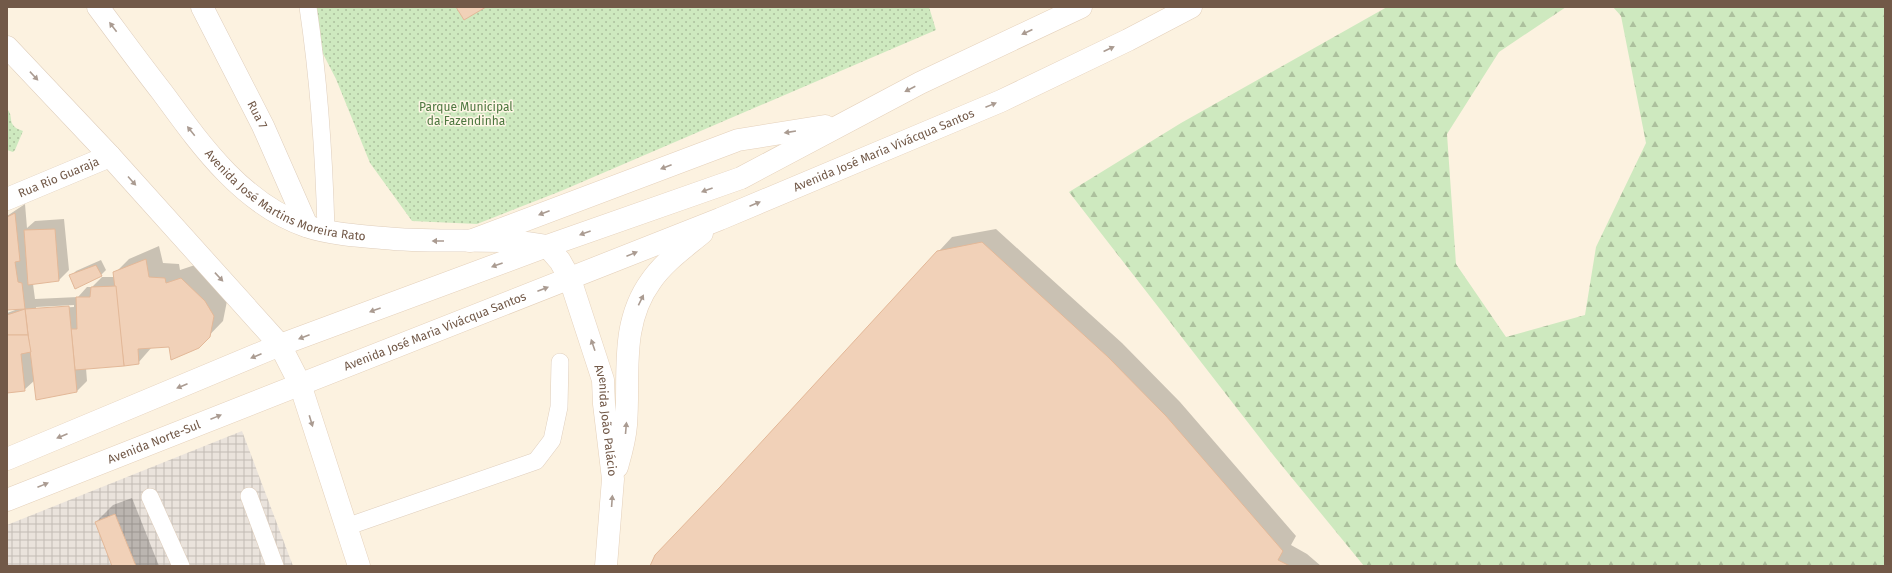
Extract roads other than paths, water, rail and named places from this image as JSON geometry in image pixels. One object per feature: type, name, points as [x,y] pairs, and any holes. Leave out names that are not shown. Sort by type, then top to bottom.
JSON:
[{"type":"main road","name":"Avenida José Martins Moreira Rato","points":[[98,7],[217,163],[258,200],[286,217],[316,228],[385,238],[504,241],[547,246]]},
{"type":"main road","name":"Rua 7","points":[[202,7],[316,228]]},
{"type":"main road","points":[[7,459],[280,346],[547,246],[741,178],[842,123],[1081,7]]},
{"type":"main road","name":"Avenida José Maria Vivácqua Santos","points":[[300,384],[720,219],[1001,101],[1128,40],[1192,7]]},
{"type":"main road","points":[[7,47],[110,156],[280,346],[300,384],[359,566]]},
{"type":"main road","points":[[470,241],[738,140],[842,123]]},
{"type":"main road","name":"Rua Rio Guaraja","points":[[7,199],[110,156]]},
{"type":"main road","points":[[613,479],[625,438],[627,350],[638,305],[650,282],[662,267],[720,219]]},
{"type":"main road","points":[[547,246],[560,261],[570,279]]},
{"type":"main road","name":"Avenida João Palácio","points":[[570,279],[603,380],[604,404],[613,479],[606,566]]},
{"type":"main road","name":"Avenida Norte-Sul","points":[[7,500],[300,384]]},
{"type":"main road","points":[[590,566],[610,529]]},
{"type":"lane","points":[[308,7],[316,62],[325,167],[316,228]]},
{"type":"lane","points":[[346,527],[536,461],[552,440],[559,407],[560,362]]},
{"type":"lane","points":[[249,496],[275,566]]},
{"type":"lane","points":[[150,497],[181,566]]},
{"type":"park label","name":"Parque Municipal da Fazendinha","points":[[466,114]]}]
